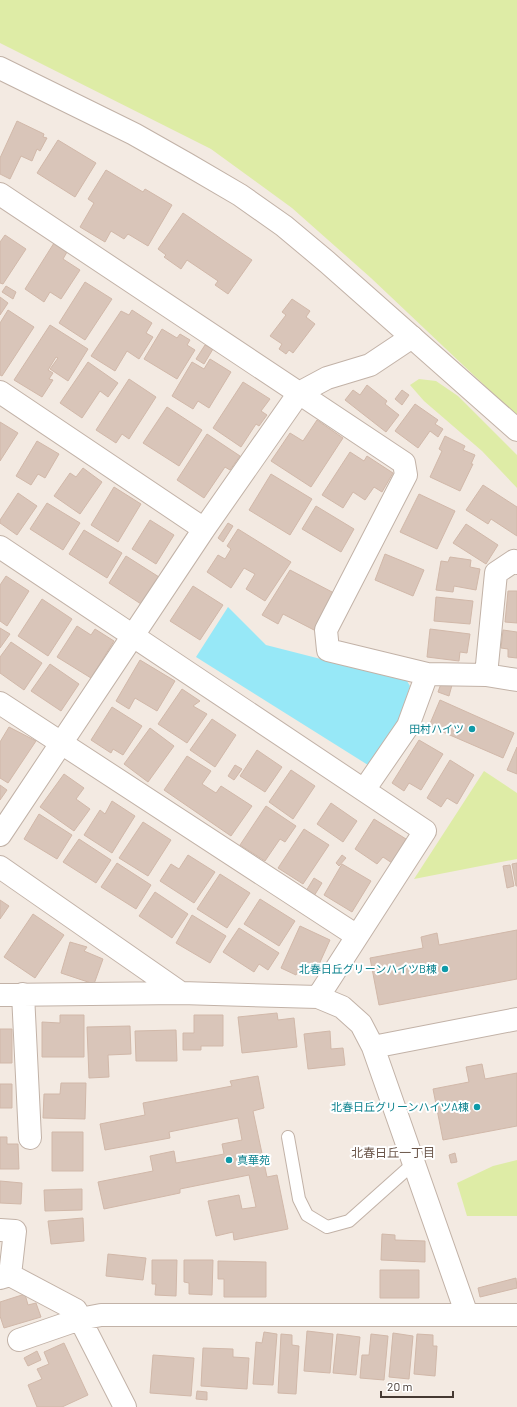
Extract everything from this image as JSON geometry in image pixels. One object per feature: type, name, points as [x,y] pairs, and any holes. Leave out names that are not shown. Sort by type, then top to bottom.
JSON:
[{"type":"street","points":[[0,68],[134,134],[240,195],[284,226],[327,262],[517,430]]},
{"type":"street","points":[[0,194],[404,463],[406,475],[326,630],[328,650],[427,674],[486,675],[517,680]]},
{"type":"street","points":[[0,835],[204,529],[299,393],[327,378],[370,365],[412,337]]},
{"type":"street","points":[[0,392],[204,529]]},
{"type":"street","points":[[0,547],[134,635],[425,831],[318,997]]},
{"type":"street","points":[[486,675],[496,573],[514,561],[517,563]]},
{"type":"street","points":[[364,790],[408,726],[427,674]]},
{"type":"street","points":[[0,703],[358,936]]},
{"type":"street","points":[[0,867],[181,993]]},
{"type":"street","points":[[0,995],[181,993],[318,997],[342,1007],[361,1024],[373,1047],[467,1315]]},
{"type":"street","points":[[23,994],[30,1138]]},
{"type":"street","points":[[373,1047],[517,1019]]},
{"type":"street","points":[[0,1230],[15,1232],[5,1276],[76,1310],[125,1407]]},
{"type":"street","points":[[19,1340],[80,1319],[101,1315],[517,1315]]},
{"type":"lane","points":[[288,1136],[299,1198],[307,1215],[327,1227],[349,1221],[414,1163]]},
{"type":"green space","points":[[0,0],[517,0],[517,416],[371,278],[292,208],[211,149],[0,43]]},
{"type":"green space","points":[[419,379],[436,381],[458,396],[517,455],[517,488],[482,451],[424,401],[410,385]]},
{"type":"green space","points":[[484,771],[517,793],[517,859],[414,879]]},
{"type":"green space","points":[[517,1160],[517,1216],[467,1216],[457,1183],[493,1166]]},
{"type":"water","points":[[228,607],[266,645],[407,681],[410,686],[399,720],[368,765],[196,657]]},
{"type":"building","points":[[17,121],[44,134],[43,137],[47,138],[40,151],[37,149],[32,161],[21,156],[10,179],[0,174],[0,158]]},
{"type":"building","points":[[58,140],[96,163],[75,197],[37,173]]},
{"type":"building","points":[[106,170],[143,192],[145,189],[172,205],[148,246],[128,234],[124,239],[111,231],[105,242],[80,227],[94,203],[88,199]]},
{"type":"building","points":[[183,213],[252,260],[228,294],[215,285],[218,281],[187,260],[181,269],[164,257],[166,255],[158,249]]},
{"type":"building","points":[[5,235],[26,249],[3,284],[0,283],[0,242]]},
{"type":"building","points":[[54,243],[67,252],[63,259],[80,270],[61,299],[50,292],[44,302],[25,289]]},
{"type":"building","points":[[85,282],[112,299],[85,340],[59,323]]},
{"type":"building","points":[[6,286],[16,292],[13,299],[2,292]]},
{"type":"building","points":[[0,297],[8,303],[0,315]]},
{"type":"building","points":[[292,299],[310,311],[306,317],[315,324],[293,353],[289,350],[286,354],[279,349],[282,344],[270,336],[286,315],[282,312]]},
{"type":"building","points":[[8,310],[34,327],[2,376],[0,375],[0,323]]},
{"type":"building","points":[[132,310],[152,323],[146,333],[153,337],[139,359],[127,351],[115,371],[91,356],[121,311],[129,315]]},
{"type":"building","points":[[50,325],[88,349],[68,381],[50,369],[58,358],[56,357],[48,370],[53,373],[49,379],[53,380],[42,397],[14,380]]},
{"type":"building","points":[[162,329],[177,338],[180,334],[190,340],[187,345],[195,350],[177,379],[144,359]]},
{"type":"building","points":[[205,345],[213,349],[204,364],[196,359]]},
{"type":"building","points":[[210,359],[231,372],[209,408],[198,401],[193,409],[172,396],[192,362],[204,369]]},
{"type":"building","points":[[88,362],[118,383],[108,397],[100,391],[82,418],[60,403]]},
{"type":"building","points":[[129,379],[156,397],[129,439],[122,434],[116,443],[96,430]]},
{"type":"building","points":[[243,382],[270,399],[261,411],[267,415],[259,426],[256,424],[241,447],[213,428]]},
{"type":"building","points":[[367,385],[387,401],[385,404],[399,415],[386,432],[345,400],[353,390],[360,395]]},
{"type":"building","points":[[402,390],[409,395],[402,405],[395,399]]},
{"type":"building","points":[[415,404],[438,420],[435,424],[443,429],[438,437],[430,431],[418,448],[395,431]]},
{"type":"building","points":[[167,407],[202,430],[179,466],[143,443]]},
{"type":"building","points":[[317,420],[343,438],[311,487],[271,461],[290,433],[303,441]]},
{"type":"building","points":[[0,422],[18,433],[0,461]]},
{"type":"building","points":[[207,434],[240,456],[230,470],[225,467],[204,498],[177,480]]},
{"type":"building","points":[[445,436],[465,446],[463,450],[475,455],[471,464],[473,464],[460,491],[430,477],[442,451],[439,449]]},
{"type":"building","points":[[37,441],[59,454],[45,478],[38,474],[31,485],[16,476]]},
{"type":"building","points":[[350,452],[364,461],[367,456],[393,473],[382,492],[374,487],[365,500],[353,492],[343,508],[322,495]]},
{"type":"building","points":[[83,468],[102,482],[80,514],[54,496],[70,473],[76,477]]},
{"type":"building","points":[[271,474],[312,499],[290,535],[249,510]]},
{"type":"building","points":[[483,485],[517,507],[517,536],[491,519],[488,524],[466,510]]},
{"type":"building","points":[[114,487],[141,504],[118,542],[91,525]]},
{"type":"building","points":[[18,493],[37,506],[17,535],[0,523],[0,520]]},
{"type":"building","points":[[419,494],[455,511],[437,549],[400,532]]},
{"type":"building","points":[[47,503],[80,523],[63,550],[30,529]]},
{"type":"building","points":[[316,506],[354,529],[341,552],[302,529]]},
{"type":"building","points":[[150,520],[174,535],[156,564],[132,549]]},
{"type":"building","points":[[228,523],[233,526],[223,542],[218,538]]},
{"type":"building","points":[[466,524],[498,545],[486,564],[453,543]]},
{"type":"building","points":[[238,529],[291,562],[265,601],[246,589],[255,574],[244,568],[231,588],[207,572],[218,555],[225,559],[231,549],[227,546]]},
{"type":"building","points":[[84,530],[122,553],[107,578],[69,554]]},
{"type":"building","points":[[385,554],[424,570],[413,596],[375,580]]},
{"type":"building","points":[[126,556],[159,577],[141,604],[109,583]]},
{"type":"building","points":[[450,557],[471,560],[470,567],[480,569],[476,590],[454,586],[453,592],[436,590],[441,561],[448,562]]},
{"type":"building","points":[[290,570],[334,593],[314,630],[283,614],[278,624],[262,615]]},
{"type":"building","points":[[6,576],[29,591],[7,626],[0,621],[0,585]]},
{"type":"building","points":[[193,586],[223,605],[200,640],[170,621]]},
{"type":"building","points":[[508,591],[517,591],[517,623],[505,622]]},
{"type":"building","points":[[436,597],[473,601],[470,624],[434,621]]},
{"type":"building","points":[[42,599],[72,619],[48,656],[18,636]]},
{"type":"building","points":[[77,626],[91,635],[95,629],[114,641],[91,678],[57,657]]},
{"type":"building","points":[[0,628],[10,634],[0,648]]},
{"type":"building","points":[[430,629],[470,634],[467,653],[460,652],[459,661],[427,657]]},
{"type":"building","points":[[503,630],[517,632],[517,658],[508,657],[508,649],[501,648]]},
{"type":"building","points":[[11,642],[42,663],[24,690],[0,673],[0,657]]},
{"type":"building","points":[[140,660],[175,681],[157,711],[135,698],[129,709],[116,701]]},
{"type":"building","points":[[50,664],[79,684],[61,711],[31,691]]},
{"type":"building","points":[[442,681],[452,685],[449,696],[438,692]]},
{"type":"building","points":[[182,689],[200,701],[193,706],[207,714],[187,743],[158,724]]},
{"type":"building","name":"田村ハイツ","points":[[440,700],[514,733],[503,758],[429,726]]},
{"type":"building","points":[[112,707],[142,726],[123,755],[113,749],[111,753],[91,740]]},
{"type":"building","points":[[212,719],[236,735],[215,767],[190,750]]},
{"type":"building","points":[[9,727],[36,741],[8,783],[0,778],[0,742]]},
{"type":"building","points":[[150,728],[174,746],[148,782],[124,764]]},
{"type":"building","points":[[419,740],[443,754],[421,790],[409,783],[404,791],[392,783]]},
{"type":"building","points":[[517,747],[517,774],[507,770]]},
{"type":"building","points":[[257,750],[282,767],[265,792],[240,776]]},
{"type":"building","points":[[187,756],[211,771],[202,784],[216,793],[221,786],[252,806],[231,836],[164,790]]},
{"type":"building","points":[[450,760],[474,775],[457,804],[447,798],[441,807],[427,798]]},
{"type":"building","points":[[235,765],[242,769],[234,780],[228,776]]},
{"type":"building","points":[[291,770],[315,786],[293,819],[269,802]]},
{"type":"building","points":[[64,774],[84,788],[76,799],[90,809],[74,831],[40,807]]},
{"type":"building","points":[[0,785],[7,790],[0,800]]},
{"type":"building","points":[[112,801],[135,816],[112,853],[84,835],[100,810],[105,814]]},
{"type":"building","points":[[331,803],[357,821],[343,842],[317,824]]},
{"type":"building","points":[[266,806],[296,826],[285,842],[280,839],[265,861],[240,845]]},
{"type":"building","points":[[39,814],[72,835],[57,859],[24,839]]},
{"type":"building","points":[[374,819],[406,839],[392,863],[383,857],[377,864],[355,849]]},
{"type":"building","points":[[143,822],[171,840],[148,876],[119,858]]},
{"type":"building","points":[[304,829],[329,845],[303,884],[278,868]]},
{"type":"building","points":[[79,839],[111,860],[96,883],[63,862]]},
{"type":"building","points":[[188,855],[215,872],[194,903],[160,881],[171,864],[179,869]]},
{"type":"building","points":[[342,855],[346,858],[339,866],[336,863]]},
{"type":"building","points":[[117,863],[151,885],[136,909],[101,887]]},
{"type":"building","points":[[517,863],[517,886],[516,886],[512,864]]},
{"type":"building","points":[[342,864],[371,881],[352,912],[324,895]]},
{"type":"building","points":[[510,865],[514,886],[507,888],[503,866]]},
{"type":"building","points":[[220,874],[250,893],[227,928],[197,909]]},
{"type":"building","points":[[314,878],[322,883],[314,896],[306,891]]},
{"type":"building","points":[[155,892],[188,914],[172,938],[139,916]]},
{"type":"building","points":[[260,899],[295,921],[279,946],[244,924]]},
{"type":"building","points":[[0,900],[9,906],[0,919]]},
{"type":"building","points":[[33,914],[64,935],[35,978],[4,957]]},
{"type":"building","points":[[192,915],[226,936],[210,963],[176,943]]},
{"type":"building","points":[[300,926],[330,940],[316,971],[302,964],[296,975],[281,968]]},
{"type":"building","points":[[239,928],[279,953],[268,970],[259,964],[254,972],[223,952]]},
{"type":"building","name":"北春日丘グリーンハイツB棟","points":[[517,930],[517,979],[379,1005],[370,958],[423,948],[421,937],[437,933],[439,945]]},
{"type":"building","points":[[70,942],[87,947],[84,951],[103,959],[94,984],[61,973]]},
{"type":"building","points":[[277,1013],[278,1020],[294,1018],[297,1047],[242,1053],[238,1017]]},
{"type":"building","points":[[60,1015],[84,1015],[84,1057],[42,1057],[42,1022],[60,1023]]},
{"type":"building","points":[[194,1015],[223,1015],[223,1046],[201,1046],[201,1050],[183,1050],[183,1033],[194,1033]]},
{"type":"building","points":[[130,1026],[131,1054],[108,1055],[109,1077],[89,1078],[87,1027]]},
{"type":"building","points":[[0,1029],[12,1029],[12,1063],[0,1063]]},
{"type":"building","points":[[176,1030],[177,1061],[136,1061],[135,1031]]},
{"type":"building","points":[[330,1031],[331,1049],[343,1048],[345,1065],[308,1069],[304,1034]]},
{"type":"building","name":"北春日丘グリーンハイツA棟","points":[[482,1064],[485,1079],[517,1073],[517,1126],[443,1140],[433,1089],[469,1082],[466,1067]]},
{"type":"building","name":"真華苑","points":[[258,1076],[264,1108],[253,1111],[267,1177],[277,1175],[288,1229],[234,1240],[233,1232],[216,1236],[208,1201],[239,1195],[242,1209],[256,1207],[249,1175],[180,1189],[180,1193],[104,1209],[98,1182],[153,1171],[150,1156],[174,1151],[176,1163],[224,1154],[222,1144],[242,1140],[238,1118],[169,1132],[170,1138],[105,1150],[100,1124],[145,1115],[143,1103],[232,1086],[230,1081]]},
{"type":"building","points":[[61,1083],[86,1083],[85,1119],[43,1118],[44,1094],[60,1094]]},
{"type":"building","points":[[0,1084],[12,1084],[12,1108],[0,1108]]},
{"type":"building","points":[[52,1132],[83,1132],[83,1171],[52,1171]]},
{"type":"building","points":[[0,1137],[7,1137],[7,1144],[18,1144],[19,1169],[0,1169]]},
{"type":"building","points":[[455,1153],[457,1162],[451,1163],[449,1155]]},
{"type":"building","points":[[0,1181],[22,1183],[21,1204],[0,1203]]},
{"type":"building","points":[[82,1189],[82,1210],[45,1211],[44,1190]]},
{"type":"building","points":[[83,1218],[84,1241],[51,1244],[48,1221]]},
{"type":"building","points":[[382,1234],[395,1235],[395,1240],[425,1241],[425,1262],[381,1260]]},
{"type":"building","points":[[108,1254],[146,1258],[143,1280],[106,1276]]},
{"type":"building","points":[[152,1260],[177,1260],[176,1296],[155,1295],[156,1284],[152,1284]]},
{"type":"building","points":[[184,1260],[213,1260],[212,1295],[189,1294],[189,1283],[184,1282]]},
{"type":"building","points":[[218,1261],[266,1262],[266,1297],[224,1297],[224,1279],[218,1279]]},
{"type":"building","points":[[380,1270],[419,1270],[419,1298],[380,1298]]},
{"type":"building","points":[[516,1278],[517,1288],[480,1297],[478,1288]]},
{"type":"building","points":[[25,1294],[28,1305],[36,1303],[41,1317],[4,1328],[0,1316],[0,1302]]},
{"type":"building","points":[[307,1331],[333,1334],[330,1373],[304,1371]]},
{"type":"building","points":[[264,1332],[277,1334],[273,1385],[253,1384],[256,1342],[262,1343]]},
{"type":"building","points":[[393,1333],[413,1336],[409,1379],[389,1377]]},
{"type":"building","points":[[281,1334],[292,1335],[292,1345],[299,1346],[296,1394],[278,1393]]},
{"type":"building","points":[[337,1334],[360,1337],[356,1375],[333,1373]]},
{"type":"building","points":[[371,1334],[388,1336],[384,1380],[360,1378],[362,1355],[369,1355]]},
{"type":"building","points":[[417,1334],[433,1335],[433,1346],[437,1346],[435,1376],[414,1374]]},
{"type":"building","points":[[64,1343],[88,1395],[62,1407],[37,1407],[28,1385],[42,1379],[37,1369],[49,1364],[44,1352]]},
{"type":"building","points":[[203,1348],[233,1349],[233,1357],[249,1358],[247,1389],[201,1386]]},
{"type":"building","points":[[37,1351],[41,1360],[28,1366],[24,1358]]},
{"type":"building","points":[[153,1355],[194,1358],[191,1396],[150,1393]]},
{"type":"building","points":[[197,1391],[207,1392],[207,1400],[196,1399]]},
{"type":"place","name":"田村ハイツ","points":[[472,729]]},
{"type":"place","name":"北春日丘グリーンハイツB棟","points":[[445,969]]},
{"type":"place","name":"北春日丘グリーンハイツA棟","points":[[477,1107]]},
{"type":"place","name":"真華苑","points":[[229,1160]]},
{"type":"district","name":"北春日丘一丁目","points":[[393,1153]]}]
